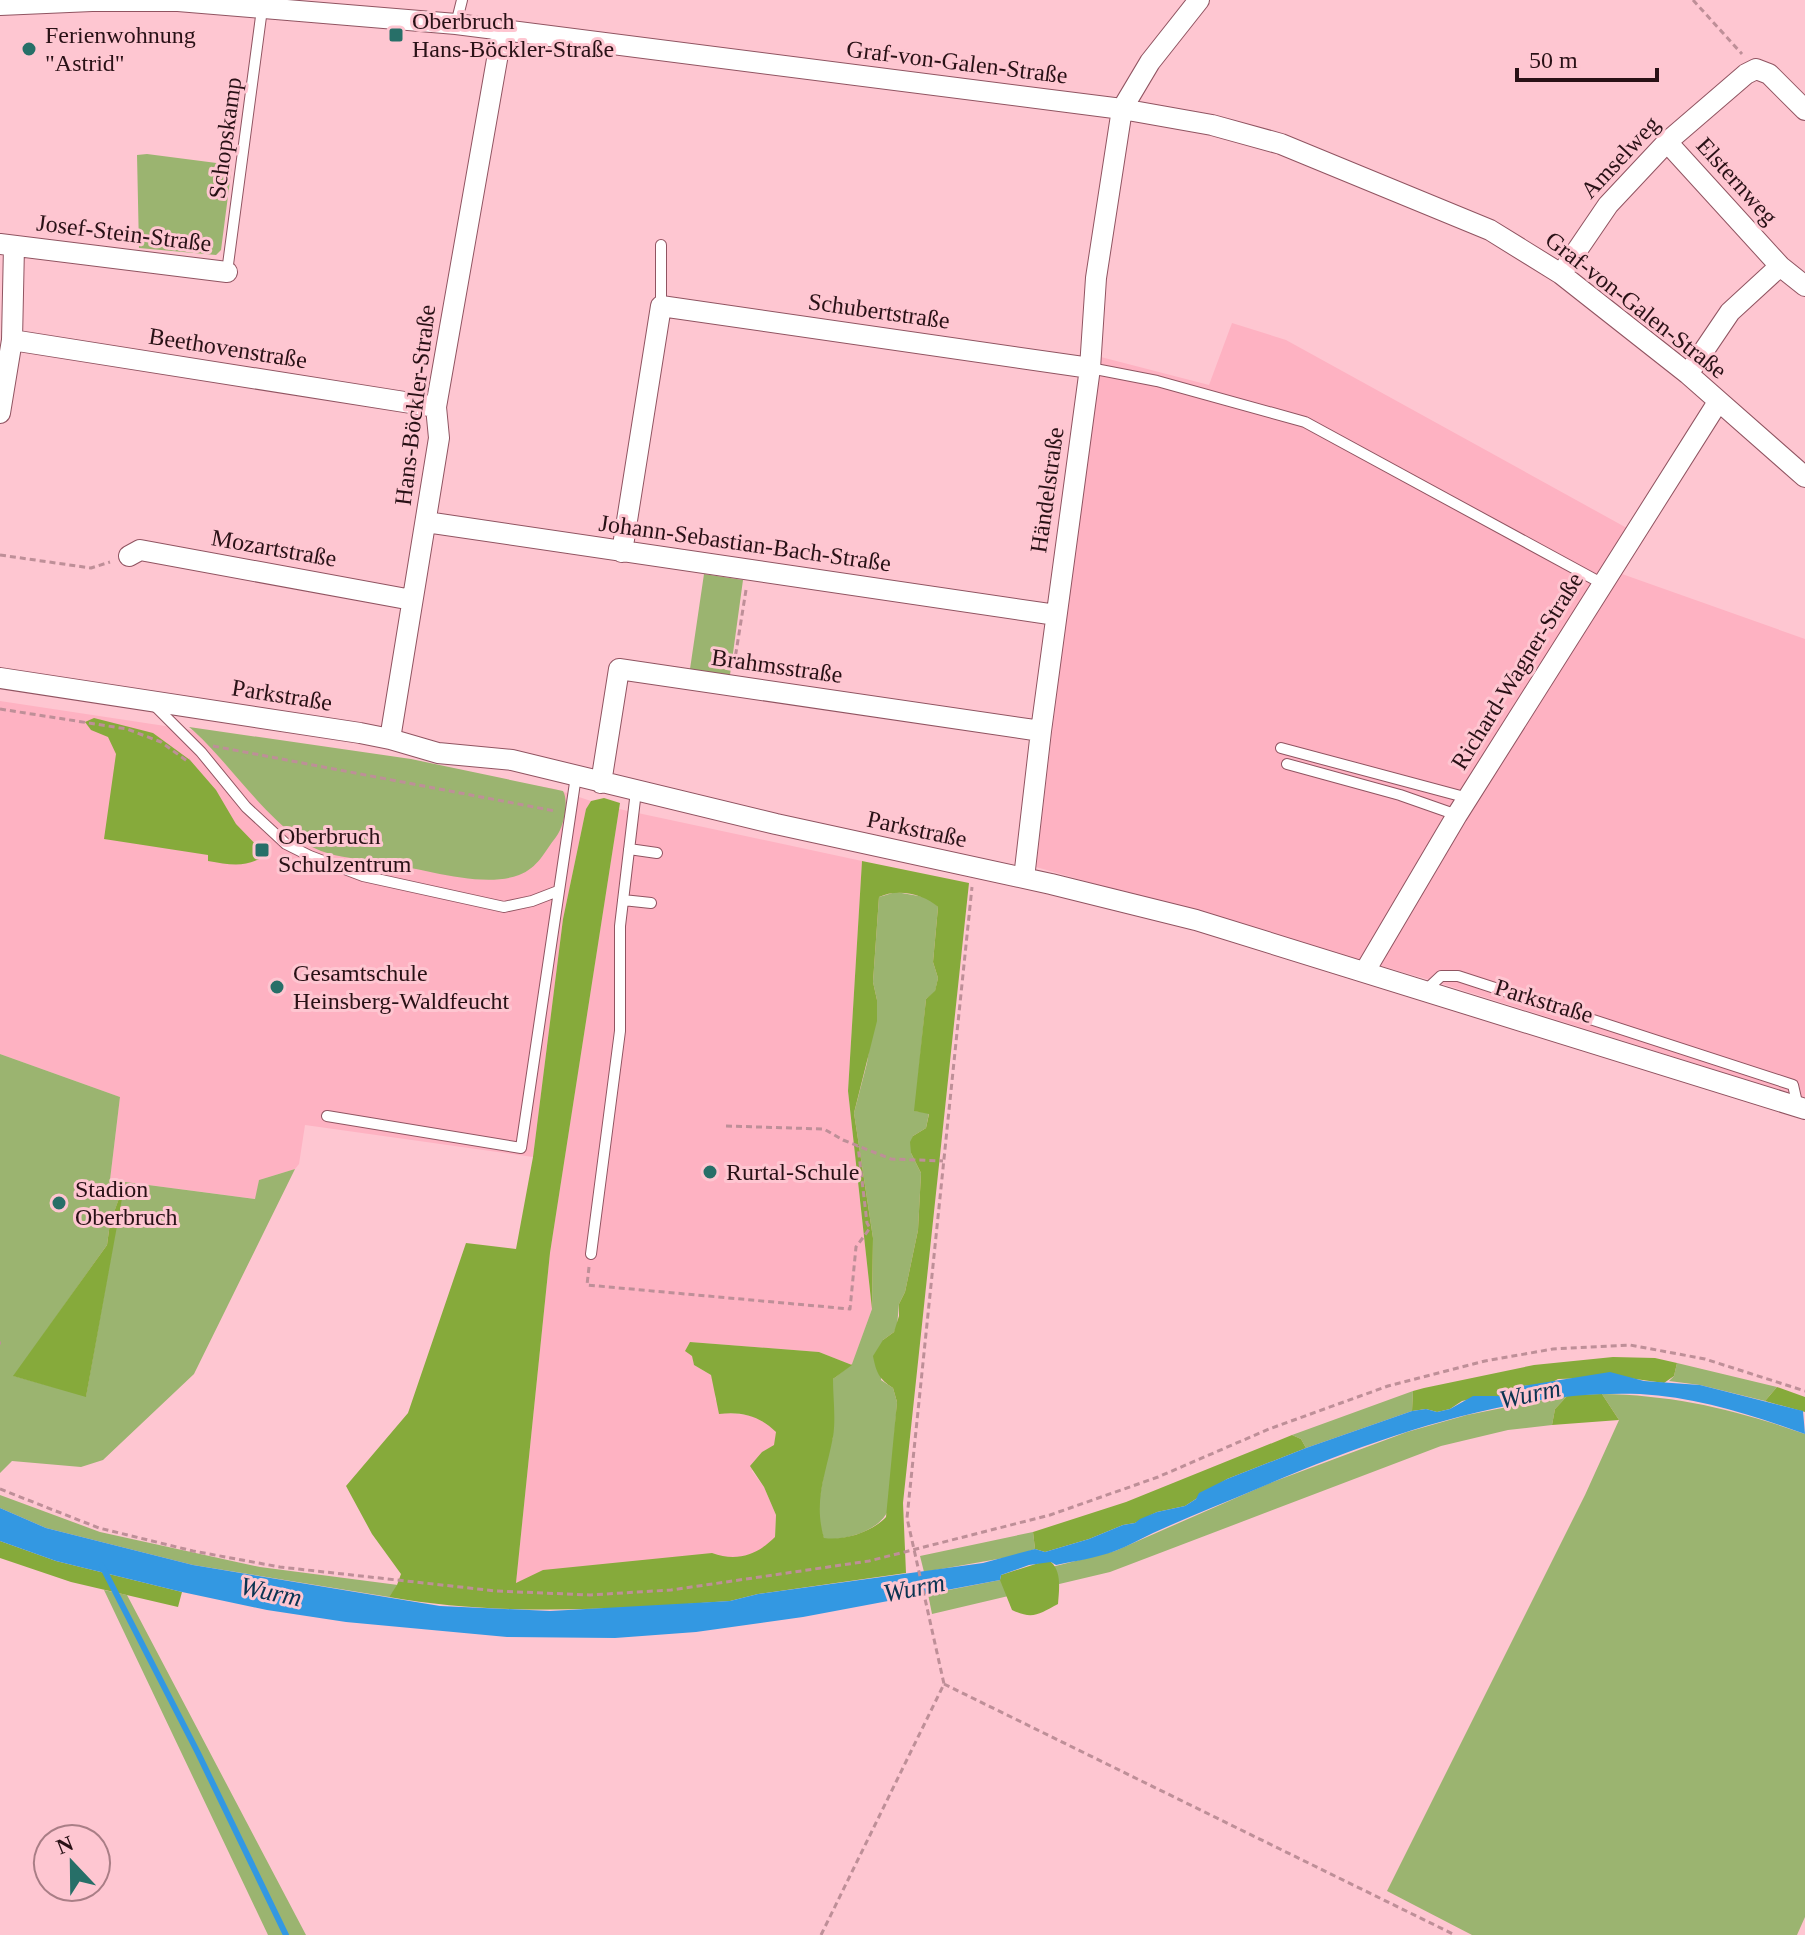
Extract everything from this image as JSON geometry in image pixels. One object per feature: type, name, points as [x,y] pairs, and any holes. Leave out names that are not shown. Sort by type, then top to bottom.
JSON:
[{"type":"street","points":[[1122,109],[1150,62],[1199,0]]},
{"type":"street","name":"Graf-von-Galen-Straße","points":[[0,5],[178,1],[456,24],[1122,109],[1212,125],[1281,144],[1490,230],[1561,274],[1688,374],[1805,477]]},
{"type":"street","name":"Hans-Böckler-Straße","points":[[390,739],[439,438],[436,407],[502,31]]},
{"type":"street","points":[[1756,69],[1769,74],[1805,110]]},
{"type":"street","name":"Amselweg","points":[[1561,274],[1608,205],[1667,142],[1713,100],[1756,69]]},
{"type":"street","name":"Händelstraße","points":[[1024,878],[1090,368],[1096,278],[1122,109]]},
{"type":"street","name":"Elsternweg","points":[[1667,142],[1780,266],[1805,286]]},
{"type":"street","name":"Josef-Stein-Straße","points":[[0,413],[12,340],[7,245],[227,272]]},
{"type":"street","points":[[1688,374],[1730,312],[1780,266]]},
{"type":"street","points":[[622,552],[661,306]]},
{"type":"street","name":"Schubertstraße","points":[[661,306],[1090,368]]},
{"type":"street","name":"Beethovenstraße","points":[[12,340],[436,407]]},
{"type":"street","name":"Richard-Wagner-Straße","points":[[1365,971],[1524,695],[1603,584],[1718,402]]},
{"type":"street","name":"Johann-Sebastian-Bach-Straße","points":[[426,522],[1056,615]]},
{"type":"street","name":"Mozartstraße","points":[[129,556],[140,550],[412,600]]},
{"type":"street","name":"Brahmsstraße","points":[[601,783],[619,669],[1041,731]]},
{"type":"street","name":"Parkstraße","points":[[0,678],[390,739],[438,753],[512,760],[601,783],[1024,878],[1196,920],[1801,1108]]},
{"type":"lane","points":[[456,24],[462,0]]},
{"type":"lane","name":"Schopskamp","points":[[227,272],[262,9]]},
{"type":"lane","points":[[661,245],[661,306]]},
{"type":"lane","points":[[1090,368],[1157,381],[1305,422],[1603,584]]},
{"type":"lane","points":[[151,701],[201,752],[246,807],[286,844],[310,856],[363,876],[504,907],[558,891]]},
{"type":"lane","points":[[1281,748],[1462,807]]},
{"type":"lane","points":[[1287,764],[1400,795],[1462,807]]},
{"type":"lane","points":[[327,1116],[521,1148],[576,776]]},
{"type":"lane","points":[[591,1254],[620,1031],[620,926],[636,791]]},
{"type":"lane","points":[[629,849],[657,853]]},
{"type":"lane","points":[[623,900],[651,903]]},
{"type":"path","points":[[1693,0],[1756,69]]},
{"type":"path","points":[[0,555],[91,568],[129,556]]},
{"type":"path","points":[[731,685],[749,570]]},
{"type":"path","points":[[0,709],[127,729],[161,742],[187,761],[215,745],[570,814]]},
{"type":"path","points":[[821,1935],[944,1684],[907,1518],[974,868]]},
{"type":"path","points":[[726,1126],[824,1129],[891,1159],[943,1161]]},
{"type":"path","points":[[591,1254],[587,1285],[850,1309],[856,1247],[870,1228],[858,1146]]},
{"type":"path","points":[[0,1489],[99,1528],[193,1551],[280,1567],[496,1591],[590,1595],[671,1590],[869,1561],[1050,1515],[1158,1477],[1269,1429],[1388,1386],[1485,1361],[1553,1349],[1630,1345],[1705,1359],[1805,1391]]},
{"type":"path","points":[[944,1684],[1455,1935]]},
{"type":"shaded area","points":[[1232,323],[1286,340],[1645,538],[1622,574],[1805,639],[1805,1098],[1430,980],[1036,867],[1097,356],[1209,385]]},
{"type":"shaded area","name":"Gesamtschule Heinsberg-Waldfeucht","points":[[0,701],[338,752],[555,789],[591,801],[586,809],[563,919],[533,1157],[305,1125],[299,1164],[295,1169],[259,1180],[256,1199],[110,1180],[120,1097],[0,1054]]},
{"type":"shaded area","name":"Rurtal-Schule","points":[[619,809],[862,861],[848,1091],[872,1309],[852,1365],[819,1352],[690,1342],[694,1365],[711,1375],[715,1399],[729,1413],[764,1420],[776,1432],[775,1445],[762,1452],[752,1471],[764,1487],[776,1515],[775,1537],[790,1565],[516,1583],[550,1253]]},
{"type":"green space","points":[[137,155],[232,165],[221,250],[216,255],[139,248]]},
{"type":"green space","points":[[704,574],[743,580],[730,675],[690,669]]},
{"type":"green space","points":[[94,718],[153,733],[190,760],[216,790],[236,824],[266,855],[245,864],[224,864],[208,861],[208,855],[104,839],[116,754],[108,737],[91,730],[85,722]]},
{"type":"green space","points":[[189,727],[411,759],[563,791],[566,807],[563,821],[559,833],[536,864],[526,872],[504,879],[469,879],[335,855],[303,842],[285,828]]},
{"type":"green space","points":[[604,798],[620,803],[550,1253],[516,1583],[543,1570],[712,1553],[738,1557],[754,1552],[775,1537],[776,1515],[764,1487],[750,1466],[762,1452],[774,1445],[776,1432],[750,1416],[719,1414],[711,1375],[694,1365],[692,1356],[685,1351],[690,1342],[819,1352],[852,1365],[833,1379],[834,1430],[820,1500],[824,1538],[857,1534],[886,1517],[897,1402],[893,1388],[879,1375],[873,1356],[883,1340],[894,1332],[918,1230],[921,1173],[911,1153],[910,1142],[913,1136],[926,1128],[929,1114],[914,1111],[926,999],[935,991],[938,978],[933,962],[938,907],[910,894],[894,893],[879,897],[873,982],[877,1021],[854,1113],[873,1238],[872,1309],[848,1091],[862,861],[969,883],[903,1503],[906,1573],[758,1594],[730,1601],[645,1607],[516,1609],[389,1597],[401,1574],[372,1534],[346,1486],[408,1413],[466,1243],[516,1249],[533,1157],[563,919],[586,809],[591,801]]},
{"type":"green space","points":[[896,892],[930,898],[938,907],[933,962],[938,978],[935,992],[926,999],[915,1111],[929,1113],[926,1128],[913,1136],[911,1153],[921,1173],[918,1230],[905,1292],[899,1304],[897,1326],[883,1340],[881,1380],[893,1388],[897,1402],[889,1508],[871,1528],[842,1538],[824,1539],[819,1522],[819,1501],[833,1437],[833,1379],[852,1364],[872,1309],[873,1238],[854,1113],[867,1063],[877,1000],[873,982],[879,897]]},
{"type":"green space","points":[[0,1054],[120,1097],[110,1180],[255,1199],[259,1180],[295,1169],[194,1374],[103,1460],[81,1467],[12,1461],[0,1473]],"holes":[[[123,1188],[86,1396],[14,1376],[107,1245],[110,1223]]]},
{"type":"green space","points":[[125,1182],[86,1397],[13,1376],[107,1245],[110,1223]]},
{"type":"green space","points":[[1613,1357],[1655,1358],[1677,1363],[1674,1376],[1664,1383],[1621,1377],[1558,1379],[1549,1384],[1522,1386],[1501,1396],[1462,1401],[1450,1409],[1437,1412],[1426,1409],[1412,1411],[1413,1391],[1424,1388],[1534,1365]]},
{"type":"green space","points":[[1677,1363],[1777,1387],[1765,1401],[1700,1385],[1669,1381],[1674,1376]]},
{"type":"green space","points":[[1777,1387],[1805,1397],[1805,1412],[1765,1401]]},
{"type":"green space","points":[[1413,1391],[1412,1411],[1306,1448],[1301,1439],[1292,1435]]},
{"type":"green space","points":[[1602,1394],[1655,1397],[1705,1405],[1805,1434],[1805,1917],[1797,1935],[1472,1935],[1387,1891],[1585,1495],[1619,1420]]},
{"type":"green space","points":[[1602,1394],[1619,1420],[1552,1425],[1555,1409],[1568,1395]]},
{"type":"green space","points":[[1568,1395],[1555,1409],[1552,1425],[1508,1430],[1441,1446],[1110,1572],[932,1614],[928,1594],[1000,1580],[1115,1551],[1270,1483],[1407,1432],[1467,1415]]},
{"type":"green space","points":[[1292,1435],[1301,1439],[1306,1448],[1227,1479],[1185,1506],[1157,1512],[1135,1523],[1045,1552],[1035,1549],[1033,1532],[1126,1502]]},
{"type":"green space","points":[[0,1495],[100,1532],[260,1567],[398,1585],[389,1597],[193,1565],[46,1528],[0,1508]]},
{"type":"green space","points":[[1033,1532],[1035,1549],[1015,1556],[924,1572],[920,1556]]},
{"type":"green space","points":[[0,1541],[56,1561],[182,1592],[178,1607],[71,1582],[0,1558]]},
{"type":"green space","points":[[1051,1562],[1057,1571],[1058,1604],[1036,1614],[1025,1615],[1012,1610],[1000,1580],[1001,1575]]},
{"type":"green space","points":[[104,1590],[127,1595],[306,1935],[268,1935]]},
{"type":"water","name":"Wurm","points":[[1610,1372],[1644,1381],[1700,1385],[1803,1411],[1805,1434],[1724,1408],[1640,1394],[1592,1395],[1494,1408],[1397,1435],[1304,1469],[1100,1556],[1056,1565],[1051,1562],[1029,1565],[1001,1575],[1000,1580],[803,1617],[696,1632],[615,1638],[507,1637],[346,1622],[267,1610],[56,1561],[0,1541],[0,1508],[46,1528],[193,1565],[440,1606],[550,1611],[730,1601],[758,1594],[983,1563],[1035,1549],[1045,1552],[1135,1523],[1157,1512],[1185,1506],[1199,1493],[1227,1479],[1412,1411],[1426,1409],[1437,1412],[1450,1409],[1473,1396],[1501,1396],[1522,1386]]},
{"type":"waterway","points":[[102,1566],[198,1753],[286,1935]]},
{"type":"place","name":"Oberbruch Hans-Böckler-Straße","points":[[396,35]]},
{"type":"place","name":"Ferienwohnung \"Astrid\"","points":[[29,49]]},
{"type":"place","name":"Oberbruch Schulzentrum","points":[[262,850]]},
{"type":"place","name":"Gesamtschule Heinsberg-Waldfeucht","points":[[277,987]]},
{"type":"place","name":"Rurtal-Schule","points":[[710,1172]]},
{"type":"place","name":"Stadion Oberbruch","points":[[59,1203]]}]
